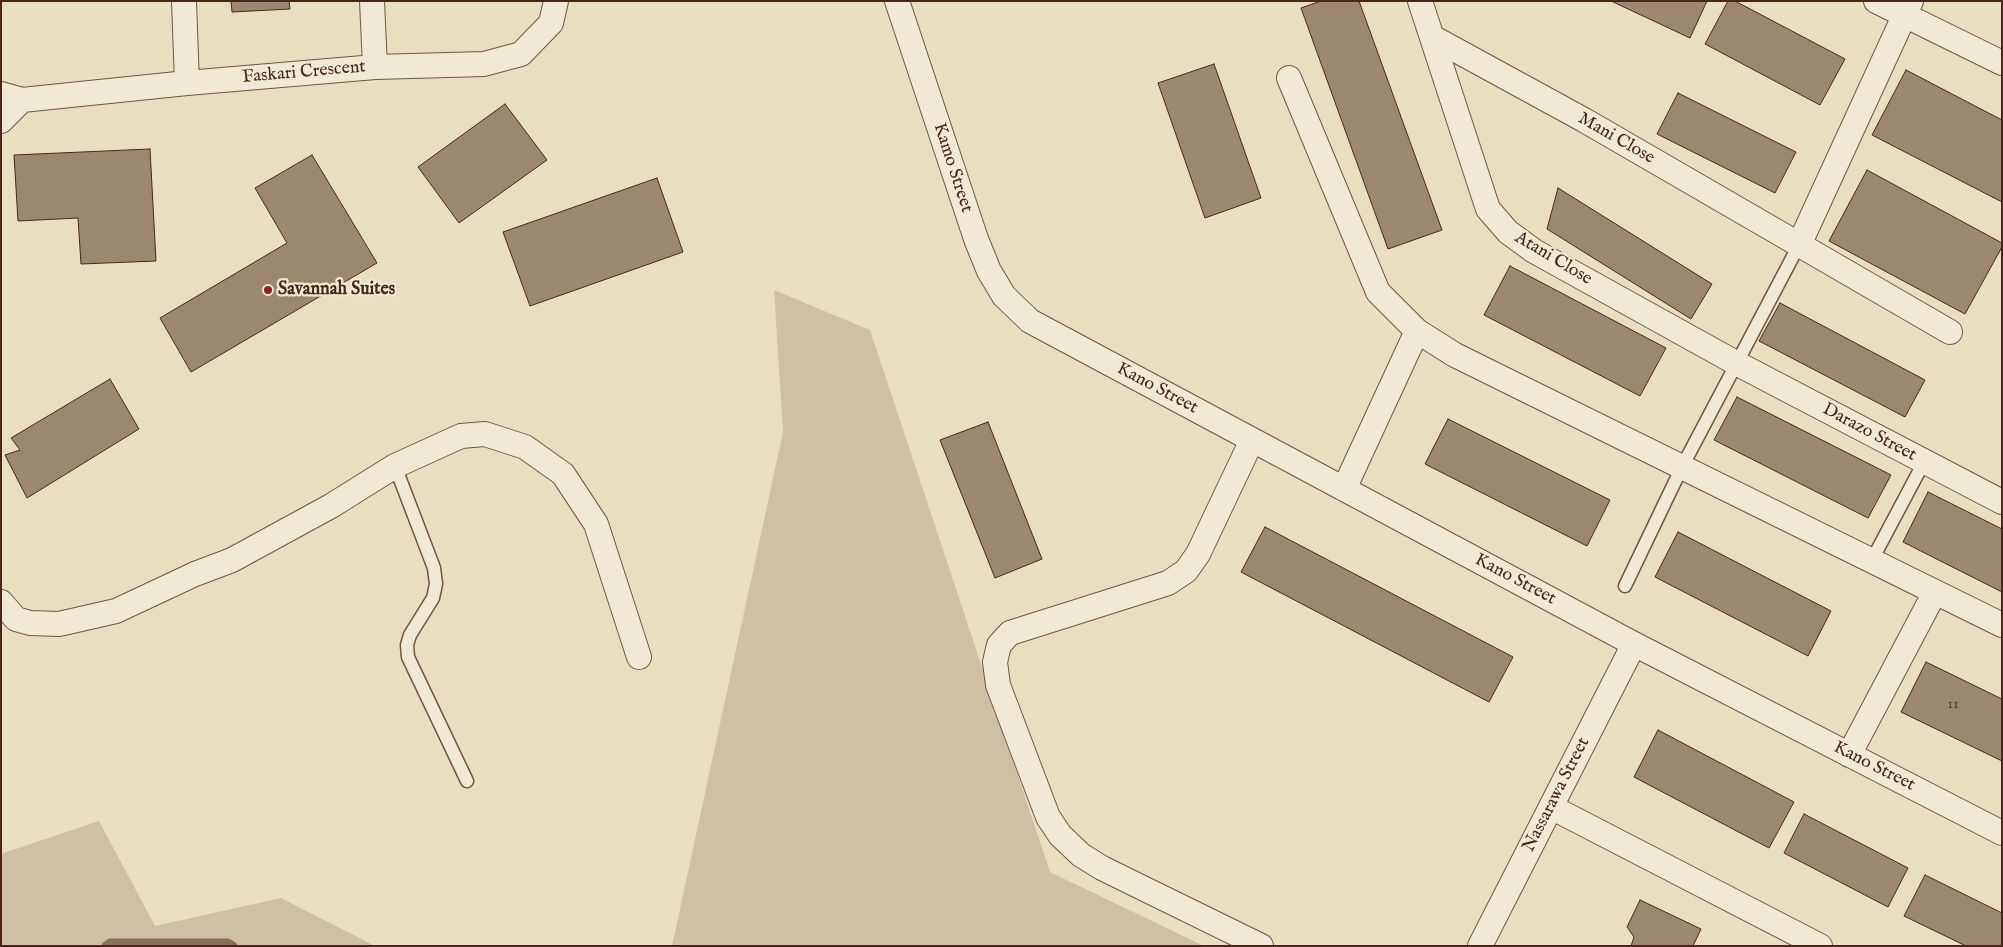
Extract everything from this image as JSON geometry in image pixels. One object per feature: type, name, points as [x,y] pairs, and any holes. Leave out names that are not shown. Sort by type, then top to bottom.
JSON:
[{"type":"street","points":[[184,1],[187,83]]},
{"type":"street","points":[[372,1],[375,67]]},
{"type":"street","name":"Faskari Crescent","points":[[1,121],[12,97],[375,67],[484,64],[521,54],[551,23],[556,1]]},
{"type":"street","name":"Kamo Street","points":[[897,1],[976,239],[989,271],[1004,296],[1030,322]]},
{"type":"street","name":"Atani Close","points":[[1420,1],[1488,209],[1508,232],[1534,251],[1736,363]]},
{"type":"street","points":[[1876,1],[1907,8],[2002,63]]},
{"type":"street","points":[[1799,245],[1907,8]]},
{"type":"street","name":"Mani Close","points":[[1432,37],[1584,120],[1950,332]]},
{"type":"street","points":[[1289,78],[1378,292],[1417,331],[1455,355],[2002,626]]},
{"type":"street","name":"Kano Street","points":[[1030,322],[1634,644],[2002,833]]},
{"type":"street","points":[[1344,489],[1417,331]]},
{"type":"street","name":"Darazo Street","points":[[1736,363],[2002,502]]},
{"type":"street","points":[[1,602],[16,619],[30,623],[58,624],[116,610],[195,574],[232,560],[331,506],[395,466],[461,436],[485,434],[525,447],[563,474],[596,524],[639,657]]},
{"type":"street","points":[[1252,440],[1198,554],[1186,571],[1168,583],[1010,633],[999,645],[995,662],[998,685],[1008,712],[1048,817],[1060,835],[1081,855],[1102,868],[1261,946]]},
{"type":"street","points":[[1849,755],[1935,592]]},
{"type":"street","name":"Nassarawa Street","points":[[1480,946],[1634,644]]},
{"type":"street","points":[[1551,807],[1820,946]]},
{"type":"lane","points":[[1625,586],[1682,467],[1799,245]]},
{"type":"lane","points":[[1872,560],[1924,462]]},
{"type":"lane","points":[[395,466],[434,568],[436,584],[433,598],[410,635],[407,646],[408,657],[467,781]]},
{"type":"shaded area","points":[[774,290],[870,330],[1050,872],[1204,946],[672,946],[783,432]]},
{"type":"shaded area","points":[[99,821],[155,926],[281,898],[375,946],[1,946],[1,854]]},
{"type":"building","points":[[231,1],[289,1],[290,9],[232,12]]},
{"type":"building","points":[[1321,1],[1359,1],[1442,230],[1388,249],[1301,8]]},
{"type":"building","points":[[1611,1],[1707,1],[1690,38]]},
{"type":"building","points":[[1728,1],[1735,1],[1845,59],[1820,105],[1705,44]]},
{"type":"building","points":[[1214,64],[1261,198],[1205,218],[1158,83]]},
{"type":"building","points":[[1906,70],[2002,120],[2002,202],[1872,135]]},
{"type":"building","points":[[1678,93],[1796,152],[1775,193],[1657,134]]},
{"type":"building","points":[[505,104],[547,160],[459,223],[418,167]]},
{"type":"building","points":[[150,149],[156,261],[81,264],[78,218],[18,221],[14,155]]},
{"type":"building","name":"Savannah Suites","points":[[312,155],[377,263],[191,372],[160,318],[287,243],[255,188]]},
{"type":"building","points":[[1867,170],[2002,243],[2002,247],[1965,314],[1829,241]]},
{"type":"building","points":[[657,178],[683,252],[530,306],[503,232]]},
{"type":"building","points":[[1558,188],[1712,284],[1691,319],[1547,229]]},
{"type":"building","points":[[1510,266],[1666,348],[1640,396],[1484,315]]},
{"type":"building","points":[[1780,303],[1925,380],[1905,417],[1759,341]]},
{"type":"building","points":[[110,379],[139,429],[27,498],[5,455],[20,450],[11,438]]},
{"type":"building","points":[[1737,397],[1891,475],[1868,518],[1714,440]]},
{"type":"building","points":[[1448,419],[1610,500],[1587,546],[1425,464]]},
{"type":"building","points":[[988,422],[1042,559],[995,578],[940,440]]},
{"type":"building","points":[[1928,492],[2002,529],[2002,592],[1903,542]]},
{"type":"building","points":[[1265,527],[1513,657],[1489,702],[1241,572]]},
{"type":"building","points":[[1678,532],[1831,611],[1808,656],[1655,577]]},
{"type":"building","points":[[1926,662],[2002,699],[2002,761],[1901,712]]},
{"type":"building","points":[[1658,730],[1794,802],[1769,848],[1634,777]]},
{"type":"building","points":[[1804,814],[1908,868],[1888,907],[1784,853]]},
{"type":"building","points":[[1925,875],[2002,913],[2002,946],[1966,946],[1904,916]]},
{"type":"building","points":[[1640,900],[1701,929],[1693,946],[1631,946],[1634,937],[1627,927]]},
{"type":"waterway","points":[[106,946],[110,943],[228,943],[233,946]]},
{"type":"place","name":"Savannah Suites","points":[[268,290]]}]
